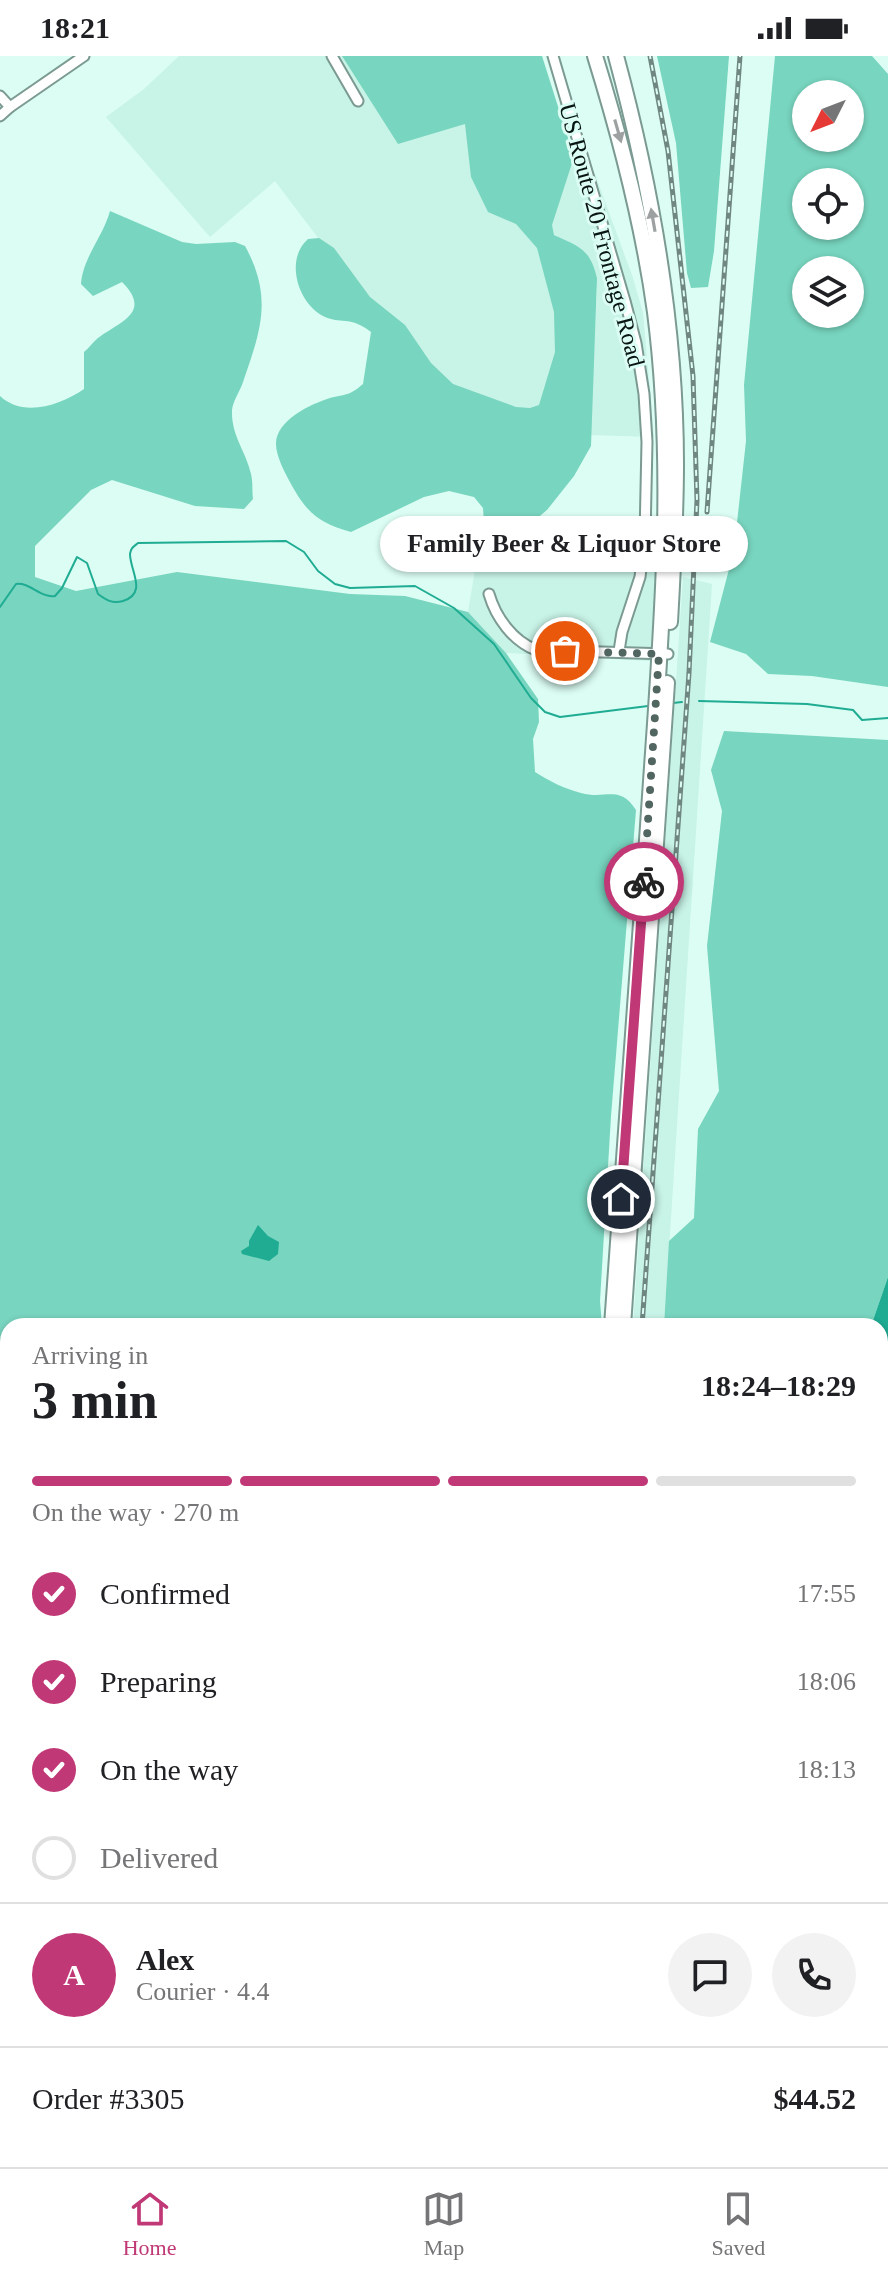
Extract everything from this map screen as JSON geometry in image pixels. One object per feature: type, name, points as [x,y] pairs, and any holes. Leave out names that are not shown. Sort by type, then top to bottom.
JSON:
[{"type":"highway","points":[[595,56],[639,217],[655,314],[666,472],[663,654],[623,1318]]},
{"type":"highway","points":[[613,1318],[676,463],[669,334],[647,183],[616,56]]},
{"type":"street","points":[[0,116],[84,56]]},
{"type":"street","points":[[332,56],[358,101]]},
{"type":"street","name":"US Route 20 Frontage Road","points":[[553,56],[625,301],[644,394],[647,512],[644,557],[619,651]]},
{"type":"street","points":[[0,96],[10,107]]},
{"type":"street","points":[[489,594],[494,610],[504,624],[527,647],[538,650],[663,654]]},
{"type":"shaded area","points":[[179,56],[342,56],[398,143],[501,113],[572,376],[527,422],[428,383],[275,181],[210,237],[106,117],[144,89]]},
{"type":"shaded area","points":[[342,56],[542,56],[574,157],[552,225],[554,235],[577,246],[587,255],[597,278],[591,446],[574,476],[547,510],[475,570],[467,571],[462,564],[484,523],[483,508],[474,497],[449,491],[424,497],[351,532],[322,521],[309,510],[291,484],[278,454],[278,435],[288,420],[314,404],[351,393],[363,384],[371,332],[351,322],[323,316],[306,301],[297,280],[296,268],[301,247],[308,239],[319,238],[334,248],[370,297],[405,325],[431,363],[453,384],[516,407],[530,408],[539,405],[555,352],[554,312],[537,248],[516,224],[488,212],[471,177],[465,124],[398,144]]},
{"type":"shaded area","points":[[657,56],[729,56],[714,251],[708,287],[691,288],[687,273],[676,143]]},
{"type":"shaded area","points":[[775,56],[872,56],[888,74],[888,687],[812,676],[768,674],[746,654],[710,642],[734,550],[746,441],[744,385]]},
{"type":"shaded area","points":[[589,158],[643,313],[654,437],[590,435],[597,289],[584,253],[547,230],[563,167]]},
{"type":"shaded area","points":[[110,211],[182,242],[235,242],[245,246],[259,281],[261,314],[255,346],[234,403],[232,419],[249,466],[253,499],[244,509],[195,506],[112,480],[91,490],[35,546],[35,577],[76,591],[177,572],[350,594],[405,596],[468,612],[506,653],[538,699],[539,722],[533,739],[535,772],[581,793],[624,797],[636,810],[611,1116],[601,1318],[0,1318],[0,396],[9,403],[31,408],[53,404],[84,389],[84,352],[130,316],[134,302],[122,282],[93,296],[81,284],[85,265]]},
{"type":"shaded area","points":[[657,566],[650,661],[506,653],[468,612],[475,570]]},
{"type":"shaded area","points":[[683,577],[712,584],[665,1318],[634,1318]]},
{"type":"shaded area","points":[[724,731],[888,740],[888,1277],[874,1318],[664,1318],[669,1241],[694,1218],[698,1129],[719,1091],[707,946],[722,811],[711,770]]},
{"type":"shaded area","points":[[258,1225],[279,1242],[278,1254],[269,1261],[242,1254],[241,1251],[249,1246]]},
{"type":"shaded area","points":[[888,1277],[888,1318],[874,1318]]},
{"type":"waterway","points":[[0,607],[16,584],[55,596],[77,557],[87,563],[98,594],[109,601],[119,602],[135,593],[136,581],[130,554],[138,543],[286,541],[304,552],[318,571],[335,584],[350,588],[415,586],[454,608],[494,644],[531,698],[545,712],[560,717],[648,706]]},
{"type":"waterway","points":[[699,701],[807,704],[853,710],[862,720],[888,718]]},
{"type":"waterway","points":[[673,703],[682,702]]},
{"type":"railway","points":[[643,1318],[689,673],[697,500],[693,376],[668,151],[650,56]]},
{"type":"railway","points":[[707,512],[740,56]]},
{"type":"way so far","points":[[565,651],[659,654],[644,882]]},
{"type":"place","name":"Family Beer & Liquor Store","points":[[565,651]]},
{"type":"route","points":[[621,1199],[644,882]]}]
